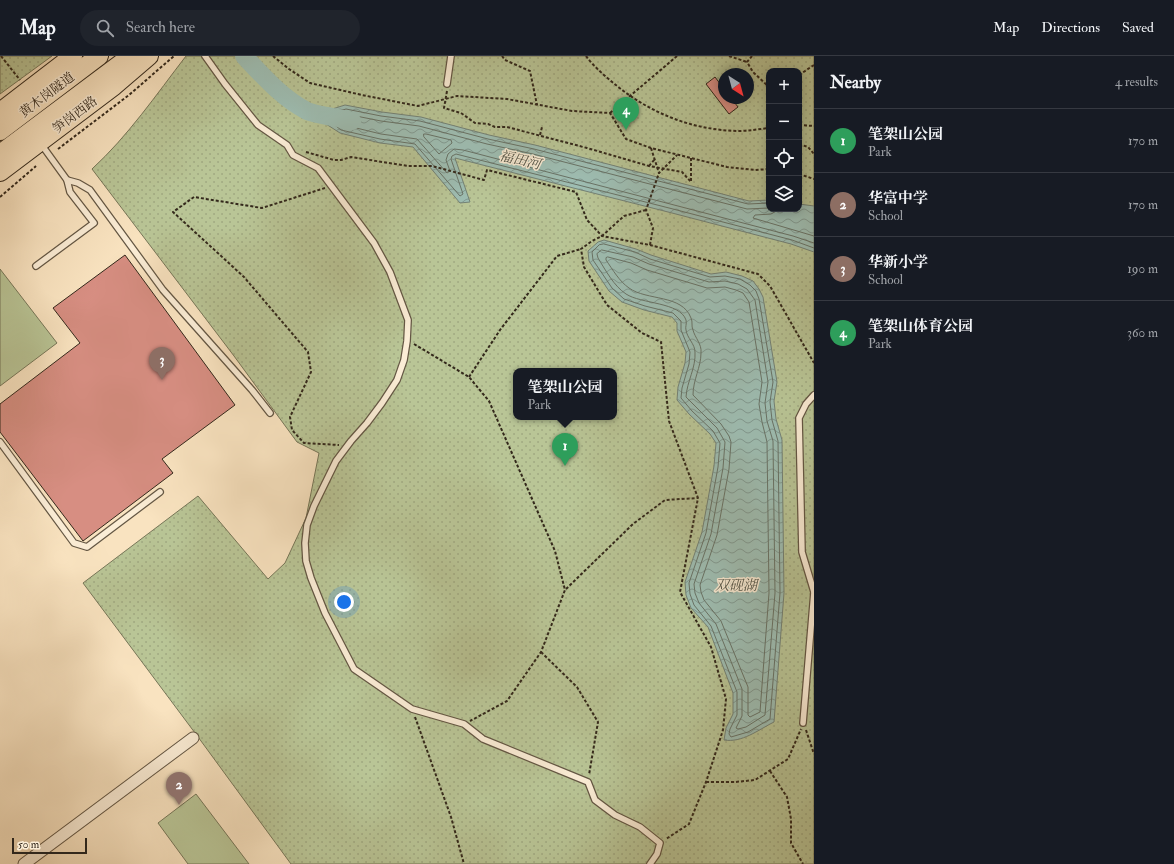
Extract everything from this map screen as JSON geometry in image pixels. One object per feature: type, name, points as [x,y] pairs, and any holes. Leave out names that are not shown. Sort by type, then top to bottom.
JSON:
[{"type":"main road","points":[[0,112],[73,56]]},
{"type":"main road","name":"黄木岗隧道","points":[[0,154],[131,56]]},
{"type":"main road","name":"笋岗西路","points":[[0,172],[114,86],[149,56]]},
{"type":"main road","name":"黄木岗隧道","points":[[0,131],[97,58]]},
{"type":"street","points":[[24,864],[193,738]]},
{"type":"lane","points":[[206,56],[225,84],[258,125],[287,145],[293,155],[318,168],[332,186],[374,243],[390,272],[408,320],[404,360],[397,380],[367,423],[336,461],[314,506],[307,525],[305,543],[306,561],[311,578],[325,613],[354,669],[412,709],[464,724],[483,739],[588,782],[595,800],[615,815],[640,827],[660,843],[657,854],[650,864]]},
{"type":"lane","points":[[447,84],[451,56]]},
{"type":"lane","points":[[36,266],[94,223],[70,192],[67,180],[39,142]]},
{"type":"lane","points":[[67,180],[78,182],[90,190],[163,290],[252,390],[270,413]]},
{"type":"lane","points":[[803,723],[814,592],[802,552],[799,418],[806,404],[814,395]]},
{"type":"lane","points":[[0,442],[74,543],[87,547],[160,492]]},
{"type":"path","points":[[1,56],[21,82]]},
{"type":"path","points":[[58,149],[129,95],[174,56]]},
{"type":"path","points":[[274,56],[289,70],[310,83],[354,94],[418,106],[457,96],[507,99],[572,111],[610,113],[677,56]]},
{"type":"path","points":[[502,56],[505,60],[530,71],[537,105]]},
{"type":"path","points":[[586,56],[608,78],[630,96],[655,111],[700,127],[739,131],[766,128]]},
{"type":"path","points":[[729,56],[747,62],[753,72],[766,84]]},
{"type":"path","points":[[747,62],[752,56]]},
{"type":"path","points":[[802,72],[814,65]]},
{"type":"path","points":[[447,84],[444,108],[461,113],[475,123],[488,124],[495,128],[507,126],[649,166],[682,172],[691,182],[691,158]]},
{"type":"path","points":[[610,113],[626,139],[677,155],[727,167],[755,170],[766,169]]},
{"type":"path","points":[[802,125],[814,126]]},
{"type":"path","points":[[540,135],[542,127]]},
{"type":"path","points":[[287,145],[304,152],[334,160],[341,160],[351,157],[408,166],[432,166],[484,180],[487,170],[576,192],[587,220],[602,236],[650,245],[758,274],[770,286],[814,363]]},
{"type":"path","points":[[802,145],[808,147],[814,154]]},
{"type":"path","points":[[652,148],[659,173]]},
{"type":"path","points":[[650,245],[653,228],[646,210],[659,173],[677,155]]},
{"type":"path","points":[[649,166],[655,159]]},
{"type":"path","points":[[0,197],[36,166]]},
{"type":"path","points":[[802,175],[814,179]]},
{"type":"path","points":[[332,186],[262,208],[194,198],[173,212],[244,277],[308,352],[310,372],[290,416],[292,430],[304,443],[348,446]]},
{"type":"path","points":[[469,377],[500,330],[558,256],[582,249],[592,241],[602,236],[624,216],[646,210]]},
{"type":"path","points":[[582,249],[584,267],[607,305],[642,333],[661,342],[669,421],[698,498],[680,592],[711,647],[726,699],[723,730],[706,782],[689,824],[660,843]]},
{"type":"path","points":[[407,340],[469,377],[489,401],[555,551],[565,590]]},
{"type":"path","points":[[464,724],[507,701],[541,652],[565,590],[633,524],[665,500],[698,498]]},
{"type":"path","points":[[541,652],[577,687],[598,722],[588,782]]},
{"type":"path","points":[[412,709],[451,817],[464,864]]},
{"type":"path","points":[[706,782],[755,780],[770,771],[788,759],[803,723]]},
{"type":"path","points":[[803,723],[814,754]]},
{"type":"path","points":[[770,771],[786,797],[791,819],[791,843],[803,864]]},
{"type":"green space","points":[[0,56],[52,56],[0,94]]},
{"type":"green space","points":[[186,56],[814,56],[814,864],[291,864],[83,583],[198,496],[268,579],[285,563],[306,518],[319,453],[297,442],[234,356],[92,169],[130,129]]},
{"type":"green space","points":[[0,269],[57,343],[0,386]]},
{"type":"green space","points":[[196,794],[249,864],[188,864],[158,823]]},
{"type":"water","points":[[345,105],[421,117],[749,201],[766,200],[766,212],[802,212],[802,204],[814,206],[814,252],[791,244],[455,158],[470,202],[460,203],[413,147],[380,143],[340,133],[326,124],[329,110]]},
{"type":"water","name":"双砚湖","points":[[604,240],[711,274],[726,272],[742,276],[753,281],[763,297],[777,382],[774,401],[776,419],[782,440],[784,593],[774,722],[744,738],[737,740],[724,740],[726,728],[733,714],[733,693],[708,627],[691,608],[686,595],[685,582],[702,532],[714,466],[716,443],[710,434],[677,400],[678,387],[685,363],[686,352],[677,331],[677,323],[672,317],[644,310],[622,302],[609,291],[589,261],[588,251],[598,242]]},
{"type":"building","points":[[715,77],[718,81],[718,100],[706,84]]},
{"type":"building","points":[[721,104],[736,104],[738,107],[729,114]]},
{"type":"building","points":[[125,255],[235,405],[162,459],[173,473],[83,541],[0,432],[0,404],[80,343],[53,308]]},
{"type":"waterway","name":"福田河","points":[[244,56],[273,86],[298,106],[307,111],[352,121]]},
{"type":"place","name":"笔架山体育公园","points":[[626,130]]},
{"type":"place","name":"华新小学","points":[[162,380]]},
{"type":"place","name":"笔架山公园","points":[[565,466]]},
{"type":"place","name":"华富中学","points":[[179,805]]}]
